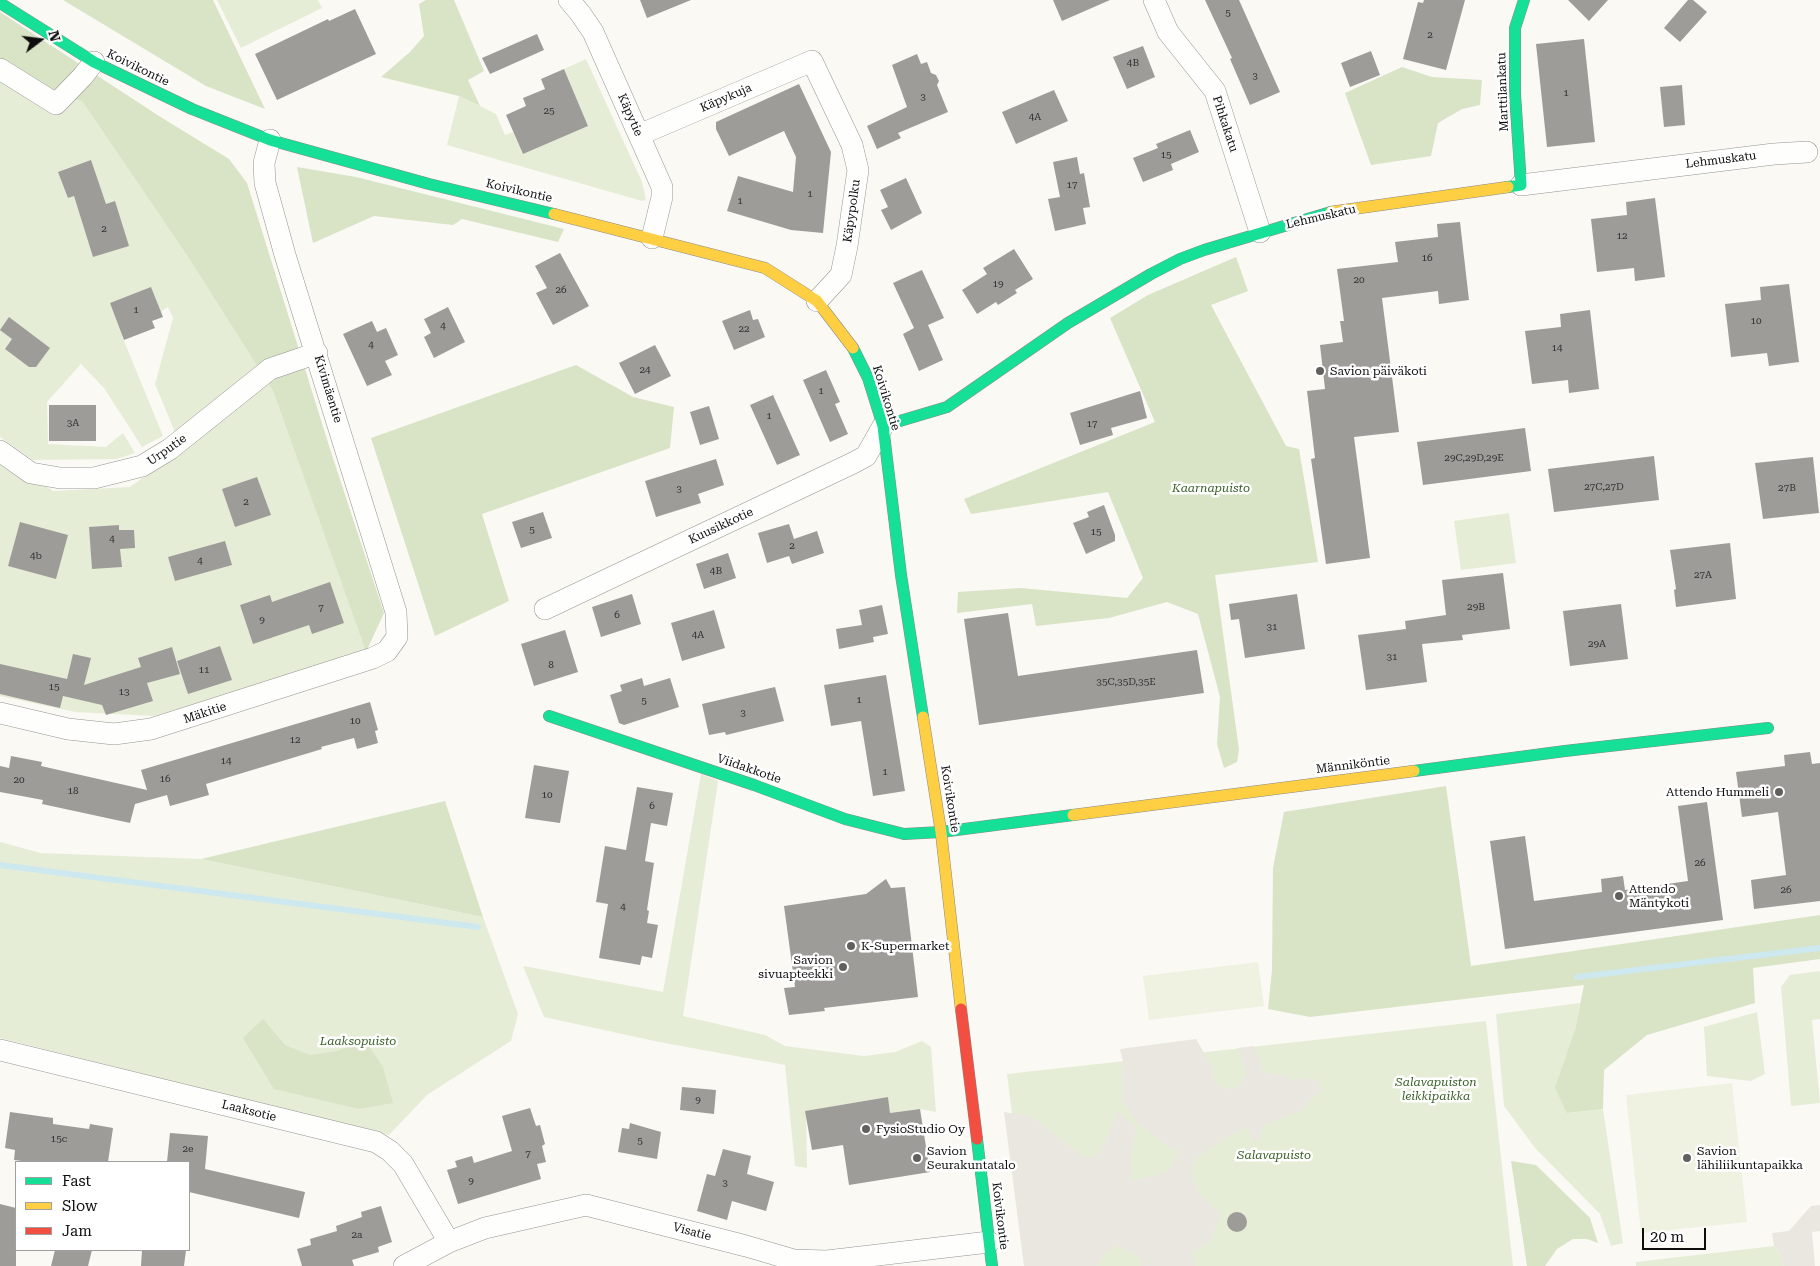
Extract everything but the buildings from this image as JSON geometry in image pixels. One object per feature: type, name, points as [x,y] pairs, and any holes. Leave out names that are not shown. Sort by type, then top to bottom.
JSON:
[{"type":"street","name":"Käpytie","points":[[569,0],[592,32],[662,187],[662,198],[652,238]]},
{"type":"street","name":"Pihkakatu","points":[[1154,0],[1168,32],[1214,91],[1260,232]]},
{"type":"street","name":"Marttilankatu","points":[[1521,185],[1515,94],[1515,28],[1524,0]]},
{"type":"street","name":"Koivikontie","points":[[0,3],[94,62],[192,109],[270,140],[429,184],[652,238],[764,268],[817,301],[851,344],[868,378],[883,426],[900,575],[941,832],[992,1266]]},
{"type":"street","name":"Käpykuja","points":[[639,135],[812,61]]},
{"type":"street","name":"Käpypolku","points":[[812,61],[852,145],[858,170],[841,275],[817,301]]},
{"type":"street","points":[[0,69],[56,104],[94,62]]},
{"type":"street","name":"Kivimäentie","points":[[270,140],[264,162],[265,183],[285,255],[396,612],[397,636]]},
{"type":"street","name":"Lehmuskatu","points":[[883,426],[947,407],[1068,323],[1180,259],[1260,232],[1321,214],[1374,205],[1774,154],[1807,152]]},
{"type":"street","name":"Urputie","points":[[0,451],[31,473],[60,478],[94,478],[142,466],[170,449],[270,369],[317,353]]},
{"type":"street","name":"Kuusikkotie","points":[[545,609],[866,456],[883,426]]},
{"type":"street","name":"Mäkitie","points":[[0,713],[68,729],[114,734],[151,730],[373,658],[387,651],[397,636]]},
{"type":"street","name":"Viidakkotie","points":[[549,716],[754,785],[845,819],[904,834],[941,832]]},
{"type":"street","name":"Männiköntie","points":[[941,832],[1565,751],[1768,728]]},
{"type":"street","name":"Laaksotie","points":[[0,1050],[376,1142],[390,1151],[403,1164],[449,1242]]},
{"type":"street","name":"Visatie","points":[[404,1266],[449,1242],[485,1228],[586,1205],[736,1243],[794,1260],[827,1261],[989,1242]]},
{"type":"green space","points":[[63,0],[213,0],[265,109],[206,86]]},
{"type":"green space","points":[[217,0],[318,0],[322,8],[241,48]]},
{"type":"green space","points":[[426,0],[454,0],[484,71],[468,80],[480,106],[459,96],[381,77],[410,52],[424,36],[419,4]]},
{"type":"green space","points":[[0,12],[159,116],[229,159],[247,183],[330,449],[384,613],[366,652],[273,391],[188,257],[82,101],[52,96],[0,62]]},
{"type":"green space","points":[[586,59],[642,182],[646,200],[642,201],[447,145],[459,96],[496,114],[505,135],[513,132],[523,154],[588,126],[564,69]]},
{"type":"green space","points":[[0,62],[52,96],[82,101],[188,257],[273,391],[366,652],[154,716],[75,712],[0,696],[0,455],[53,491],[130,487],[182,449],[155,384],[173,318],[168,307],[122,336],[163,436],[142,447],[104,388],[81,364],[47,402],[48,444],[106,447],[123,433],[135,453],[117,459],[33,460],[0,437]]},
{"type":"green space","points":[[1402,67],[1432,77],[1482,80],[1480,105],[1462,109],[1438,123],[1431,156],[1371,165],[1345,93]]},
{"type":"green space","points":[[297,167],[356,177],[564,229],[558,242],[462,219],[453,225],[374,216],[313,243]]},
{"type":"green space","name":"Kaarnapuisto","points":[[1236,257],[1248,291],[1211,305],[1286,446],[1299,449],[1318,562],[1215,575],[1239,750],[1237,762],[1224,768],[1217,744],[1220,697],[1198,614],[1167,602],[1109,618],[1036,626],[1032,604],[957,613],[958,592],[1021,588],[1127,598],[1143,578],[1108,492],[971,514],[964,499],[1155,422],[1110,318],[1148,295]]},
{"type":"green space","points":[[576,365],[633,397],[674,407],[670,448],[482,514],[509,601],[435,636],[371,438]]},
{"type":"green space","points":[[1509,513],[1516,563],[1461,570],[1454,521]]},
{"type":"green space","points":[[701,774],[718,781],[683,1016],[765,1035],[785,1046],[864,1056],[895,1052],[922,1041],[931,1047],[936,1112],[919,1109],[890,1113],[888,1097],[806,1111],[807,1168],[795,1166],[785,1065],[659,1042],[544,1017],[523,966],[663,992]]},
{"type":"green space","points":[[1446,786],[1471,966],[1820,915],[1820,959],[1753,968],[1755,1003],[1647,1035],[1604,1070],[1603,1109],[1567,1113],[1555,1088],[1575,1030],[1584,985],[1310,1017],[1268,1009],[1272,970],[1273,868],[1284,812]]},
{"type":"green space","points":[[445,801],[483,917],[201,859]]},
{"type":"green space","name":"Laaksopuisto","points":[[0,842],[41,853],[201,859],[483,917],[518,1014],[511,1041],[427,1095],[389,1135],[0,1038]]},
{"type":"green space","points":[[1258,962],[1264,1006],[1149,1020],[1143,976]]},
{"type":"green space","points":[[1820,971],[1820,1019],[1812,1020],[1820,1103],[1791,1106],[1781,987],[1790,975]]},
{"type":"green space","points":[[1580,1003],[1575,1030],[1567,1113],[1603,1109],[1623,1243],[1611,1246],[1600,1214],[1535,1148],[1504,1106],[1496,1014]]},
{"type":"green space","points":[[1757,1012],[1765,1074],[1751,1081],[1707,1076],[1704,1027]]},
{"type":"green space","points":[[263,1019],[285,1045],[310,1055],[337,1051],[365,1040],[383,1067],[393,1103],[359,1109],[274,1089],[243,1038]]},
{"type":"green space","name":"Salavapuisto","points":[[1486,1021],[1513,1266],[1031,1266],[1007,1074]]},
{"type":"green space","name":"Savion lähiliikuntapaikka","points":[[1732,1083],[1747,1222],[1641,1233],[1626,1095]]},
{"type":"green space","points":[[1511,1161],[1536,1165],[1590,1218],[1598,1243],[1587,1239],[1573,1239],[1557,1249],[1545,1266],[1527,1266]]},
{"type":"green space","points":[[1774,1246],[1780,1252],[1784,1266],[1636,1266],[1636,1262]]},
{"type":"shaded area","points":[[1196,1039],[1212,1067],[1213,1080],[1224,1089],[1237,1088],[1247,1073],[1238,1048],[1254,1046],[1264,1072],[1288,1076],[1296,1083],[1296,1079],[1318,1079],[1321,1090],[1300,1111],[1262,1126],[1260,1139],[1254,1142],[1247,1128],[1227,1137],[1198,1157],[1192,1166],[1193,1180],[1199,1193],[1221,1215],[1209,1243],[1192,1252],[1195,1266],[1142,1266],[1141,1259],[1119,1245],[1105,1253],[1097,1266],[1024,1266],[1004,1112],[1031,1116],[1084,1157],[1093,1158],[1101,1151],[1118,1111],[1136,1127],[1130,1160],[1132,1181],[1161,1174],[1169,1170],[1180,1151],[1173,1150],[1138,1123],[1122,1101],[1125,1088],[1122,1077],[1123,1061],[1120,1049]]},
{"type":"shaded area","points":[[1820,1205],[1820,1231],[1812,1232],[1815,1266],[1784,1266],[1780,1252],[1774,1246],[1772,1233],[1789,1231],[1811,1206]]},
{"type":"waterway","points":[[0,865],[478,927]]},
{"type":"waterway","points":[[1577,977],[1820,948]]},
{"type":"traffic: fast","points":[[1508,187],[1521,185],[1515,94],[1515,28],[1524,0]]},
{"type":"traffic: fast","points":[[0,3],[94,62],[192,109],[270,140],[429,184],[554,214]]},
{"type":"traffic: fast","points":[[883,426],[947,407],[1068,323],[1180,259],[1331,212]]},
{"type":"traffic: fast","points":[[853,348],[868,378],[883,426],[901,575],[923,717]]},
{"type":"traffic: fast","points":[[549,716],[754,785],[845,819],[904,834],[941,832],[1073,815]]},
{"type":"traffic: fast","points":[[1414,771],[1565,751],[1768,728]]},
{"type":"traffic: fast","points":[[977,1139],[992,1266]]},
{"type":"traffic: slow","points":[[1331,212],[1508,187]]},
{"type":"traffic: slow","points":[[554,214],[765,268],[817,301],[853,348]]},
{"type":"traffic: slow","points":[[923,717],[941,832],[961,1009]]},
{"type":"traffic: slow","points":[[1073,815],[1414,771]]},
{"type":"traffic: jam","points":[[961,1009],[977,1139]]},
{"type":"place","name":"Savion päiväkoti","points":[[1320,371]]},
{"type":"place","name":"Attendo Hummeli","points":[[1779,792]]},
{"type":"place","name":"Attendo Mäntykoti","points":[[1619,896]]},
{"type":"place","name":"K-Supermarket","points":[[851,946]]},
{"type":"place","name":"Savion sivuapteekki","points":[[843,967]]},
{"type":"place","name":"FysioStudio Oy","points":[[866,1129]]},
{"type":"place","name":"Savion Seurakuntatalo","points":[[917,1158]]},
{"type":"place","name":"Savion lähiliikuntapaikka","points":[[1687,1158]]},
{"type":"park label","name":"Salavapuiston leikkipaikka","points":[[1436,1089]]}]
